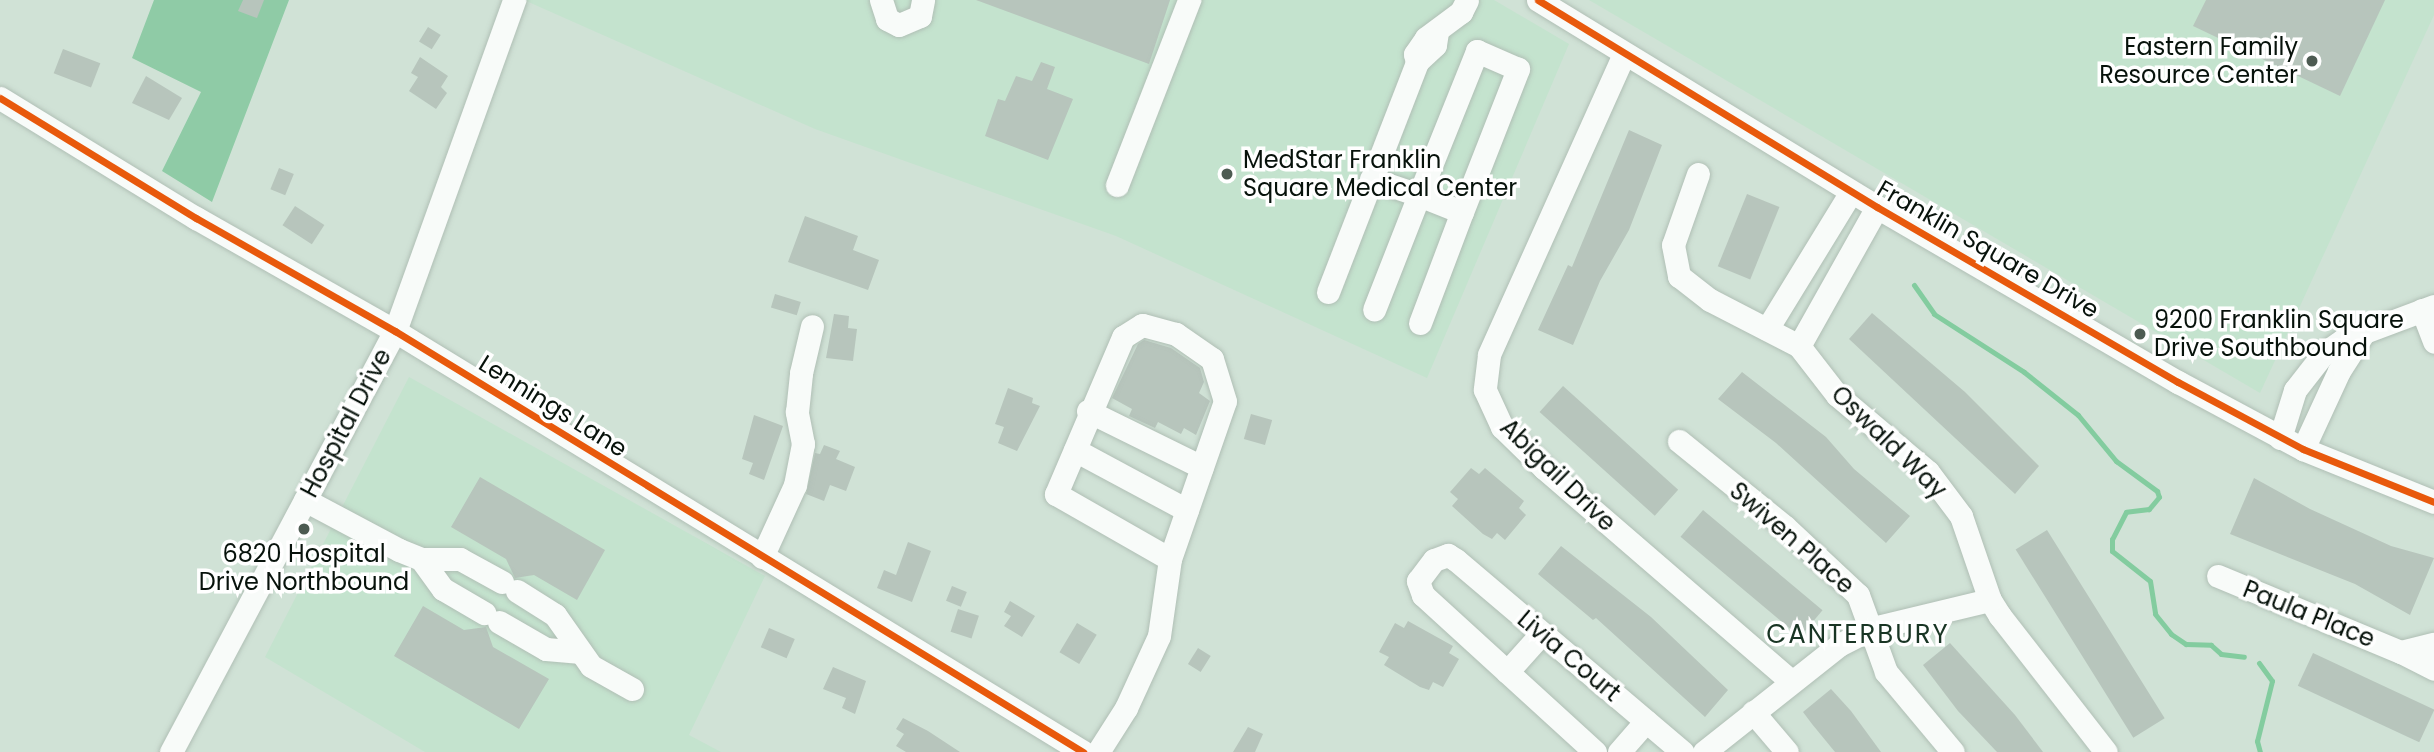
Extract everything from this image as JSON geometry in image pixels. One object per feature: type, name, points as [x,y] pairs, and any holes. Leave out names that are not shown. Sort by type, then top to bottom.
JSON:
[{"type":"street","name":"Hospital Drive","points":[[171,752],[395,331],[514,0]]},
{"type":"street","points":[[881,0],[887,19],[899,25],[920,16],[923,0]]},
{"type":"street","points":[[1117,185],[1189,0]]},
{"type":"street","points":[[1328,292],[1417,62],[1415,54],[1426,38],[1461,12],[1467,0]]},
{"type":"street","name":"Franklin Square Drive","points":[[1538,0],[1851,192],[2280,438],[2434,502]]},
{"type":"street","points":[[1374,310],[1477,51],[1518,68],[1420,323]]},
{"type":"street","name":"Abigail Drive","points":[[1624,54],[1489,355],[1485,390],[1502,427],[1544,468],[1791,681]]},
{"type":"street","name":"Lennings Lane","points":[[0,98],[196,218],[395,331],[1083,752]]},
{"type":"street","name":"Oswald Way","points":[[1698,174],[1673,245],[1679,276],[1710,300],[1799,346],[1837,395],[1944,491],[1961,516],[1990,600],[2106,752]]},
{"type":"street","points":[[1371,179],[1462,212]]},
{"type":"street","points":[[1767,329],[1851,192]]},
{"type":"street","points":[[1799,346],[1877,207]]},
{"type":"street","points":[[2280,438],[2295,390],[2307,371],[2343,340],[2428,308],[2434,342]]},
{"type":"street","points":[[1098,752],[1126,708],[1159,636],[1170,559],[1225,401],[1221,379],[1212,359],[1176,334],[1142,325],[1123,337],[1088,411],[1056,494],[1170,559]]},
{"type":"street","points":[[762,557],[795,485],[803,444],[797,412],[801,373],[812,326]]},
{"type":"street","points":[[2303,449],[2339,371],[2365,331]]},
{"type":"street","points":[[1088,411],[1202,467]]},
{"type":"street","name":"Swiven Place","points":[[1679,441],[1847,582],[1873,628],[1886,672],[1953,752]]},
{"type":"street","points":[[1075,450],[1187,510]]},
{"type":"street","points":[[305,500],[421,559],[443,589],[546,649],[578,652]]},
{"type":"street","name":"Livia Court","points":[[1507,672],[1418,587],[1434,560],[1448,555],[1457,560],[1682,752]]},
{"type":"street","points":[[421,559],[460,559],[510,586],[555,615],[578,652],[591,666],[632,688]]},
{"type":"street","name":"Paula Place","points":[[2218,576],[2401,652],[2434,669]]},
{"type":"street","points":[[1704,752],[1839,645],[1873,628],[1990,600]]},
{"type":"street","points":[[1542,633],[1507,672],[1595,752]]},
{"type":"street","name":"Paula Place","points":[[2401,652],[2434,645]]},
{"type":"street","points":[[1753,712],[1787,752]]},
{"type":"street","points":[[1619,752],[1646,721]]},
{"type":"shaded area","name":"MedStar Franklin Square Medical Center","points":[[524,0],[1494,0],[1569,44],[1427,378],[1116,236],[815,129]]},
{"type":"shaded area","points":[[1589,0],[2434,0],[2434,15],[2260,393]]},
{"type":"shaded area","points":[[409,377],[765,576],[689,735],[721,752],[425,752],[265,657]]},
{"type":"green space","points":[[154,0],[289,0],[212,202],[162,171],[201,92],[132,58]]},
{"type":"building","points":[[243,0],[264,0],[257,18],[238,11]]},
{"type":"building","points":[[976,0],[1170,0],[1149,64]]},
{"type":"building","name":"Eastern Family Resource Center","points":[[2206,0],[2385,0],[2340,96],[2193,26]]},
{"type":"building","points":[[428,27],[441,35],[432,49],[419,41]]},
{"type":"building","points":[[63,49],[100,63],[91,88],[54,73]]},
{"type":"building","points":[[420,57],[448,76],[441,87],[447,93],[436,109],[409,91],[418,77],[411,73]]},
{"type":"building","points":[[1041,62],[1055,67],[1047,89],[1073,99],[1048,160],[985,136],[998,99],[1005,101],[1016,76],[1032,81]]},
{"type":"building","points":[[146,76],[182,98],[169,120],[132,103]]},
{"type":"building","points":[[1629,130],[1662,145],[1629,230],[1600,281],[1573,345],[1538,330],[1568,265],[1572,267]]},
{"type":"building","points":[[279,168],[294,174],[285,195],[270,189]]},
{"type":"building","points":[[1747,194],[1779,207],[1750,279],[1718,266]]},
{"type":"building","points":[[295,206],[324,225],[312,244],[282,225]]},
{"type":"building","points":[[805,216],[858,236],[853,250],[879,260],[868,290],[788,262]]},
{"type":"building","points":[[775,294],[801,302],[797,315],[771,307]]},
{"type":"building","points":[[1872,313],[1965,392],[2039,466],[2015,494],[1849,339]]},
{"type":"building","points":[[834,314],[849,316],[848,328],[857,329],[853,361],[826,358]]},
{"type":"building","points":[[1144,340],[1171,348],[1200,368],[1204,382],[1199,393],[1210,401],[1196,435],[1184,428],[1181,434],[1158,422],[1155,428],[1129,416],[1132,409],[1112,398],[1138,344]]},
{"type":"building","points":[[1742,372],[1826,437],[1854,469],[1910,516],[1886,543],[1776,443],[1718,399]]},
{"type":"building","points":[[1563,386],[1678,490],[1655,516],[1540,412]]},
{"type":"building","points":[[1008,388],[1033,398],[1032,403],[1040,406],[1017,451],[998,443],[1004,427],[995,424]]},
{"type":"building","points":[[1251,414],[1272,420],[1265,445],[1244,439]]},
{"type":"building","points":[[754,415],[783,426],[764,480],[749,474],[753,463],[742,459]]},
{"type":"building","points":[[824,445],[840,451],[836,459],[855,467],[846,491],[830,485],[824,501],[806,494],[815,453],[820,454]]},
{"type":"building","points":[[1471,468],[1479,474],[1485,468],[1524,501],[1519,508],[1526,515],[1505,540],[1497,533],[1492,539],[1483,534],[1452,506],[1458,499],[1450,492]]},
{"type":"building","points":[[480,477],[605,550],[577,600],[534,575],[515,578],[506,559],[451,527]]},
{"type":"building","points":[[2254,478],[2310,509],[2391,546],[2434,558],[2410,615],[2355,584],[2230,534]]},
{"type":"building","points":[[1703,510],[1823,610],[1800,637],[1681,537]]},
{"type":"building","points":[[2047,530],[2165,718],[2133,738],[2016,550]]},
{"type":"building","points":[[908,542],[931,551],[912,602],[877,588],[884,570],[896,575]]},
{"type":"building","points":[[1561,546],[1651,617],[1728,690],[1705,717],[1596,618],[1593,620],[1538,574]]},
{"type":"building","points":[[952,586],[967,592],[961,607],[946,601]]},
{"type":"building","points":[[1010,601],[1035,616],[1022,637],[1004,626],[1011,616],[1004,612]]},
{"type":"building","points":[[423,606],[464,630],[486,627],[493,647],[549,679],[519,729],[394,656]]},
{"type":"building","points":[[958,609],[979,616],[972,639],[951,632]]},
{"type":"building","points":[[1408,621],[1453,646],[1449,653],[1459,659],[1443,687],[1433,682],[1429,690],[1420,687],[1384,665],[1389,657],[1379,652],[1395,623],[1404,628]]},
{"type":"building","points":[[1077,623],[1097,635],[1079,664],[1059,652]]},
{"type":"building","points":[[769,628],[795,639],[787,658],[761,647]]},
{"type":"building","points":[[1950,643],[2015,715],[2043,752],[1997,752],[1958,711],[1923,665]]},
{"type":"building","points":[[1198,648],[1211,656],[1201,672],[1188,664]]},
{"type":"building","points":[[2313,653],[2434,709],[2419,742],[2298,686]]},
{"type":"building","points":[[833,667],[866,681],[855,714],[842,708],[846,698],[823,689]]},
{"type":"building","points":[[1831,689],[1881,752],[1835,752],[1812,724],[1803,712]]},
{"type":"building","points":[[903,718],[960,752],[906,752],[896,746],[904,734],[896,729]]},
{"type":"building","points":[[1248,727],[1263,734],[1255,752],[1233,752]]},
{"type":"waterway","points":[[1914,285],[1934,314],[2024,372],[2078,415],[2116,461],[2157,491],[2159,497],[2149,509],[2126,512],[2112,539],[2112,551],[2150,581],[2155,614],[2171,634],[2186,644],[2211,645],[2221,654],[2244,657]]},
{"type":"waterway","points":[[2259,663],[2272,681],[2257,741],[2260,752]]},
{"type":"cycle path","points":[[1538,0],[1877,207],[2178,382],[2303,449],[2434,502]]},
{"type":"cycle path","points":[[0,98],[196,218],[395,331],[1083,752]]},
{"type":"place","name":"Eastern Family Resource Center","points":[[2312,61]]},
{"type":"place","name":"MedStar Franklin Square Medical Center","points":[[1227,174]]},
{"type":"place","name":"9200 Franklin Square Drive Southbound","points":[[2140,334]]},
{"type":"place","name":"6820 Hospital Drive Northbound","points":[[304,529]]},
{"type":"district","name":"CANTERBURY","points":[[1858,635]]}]
